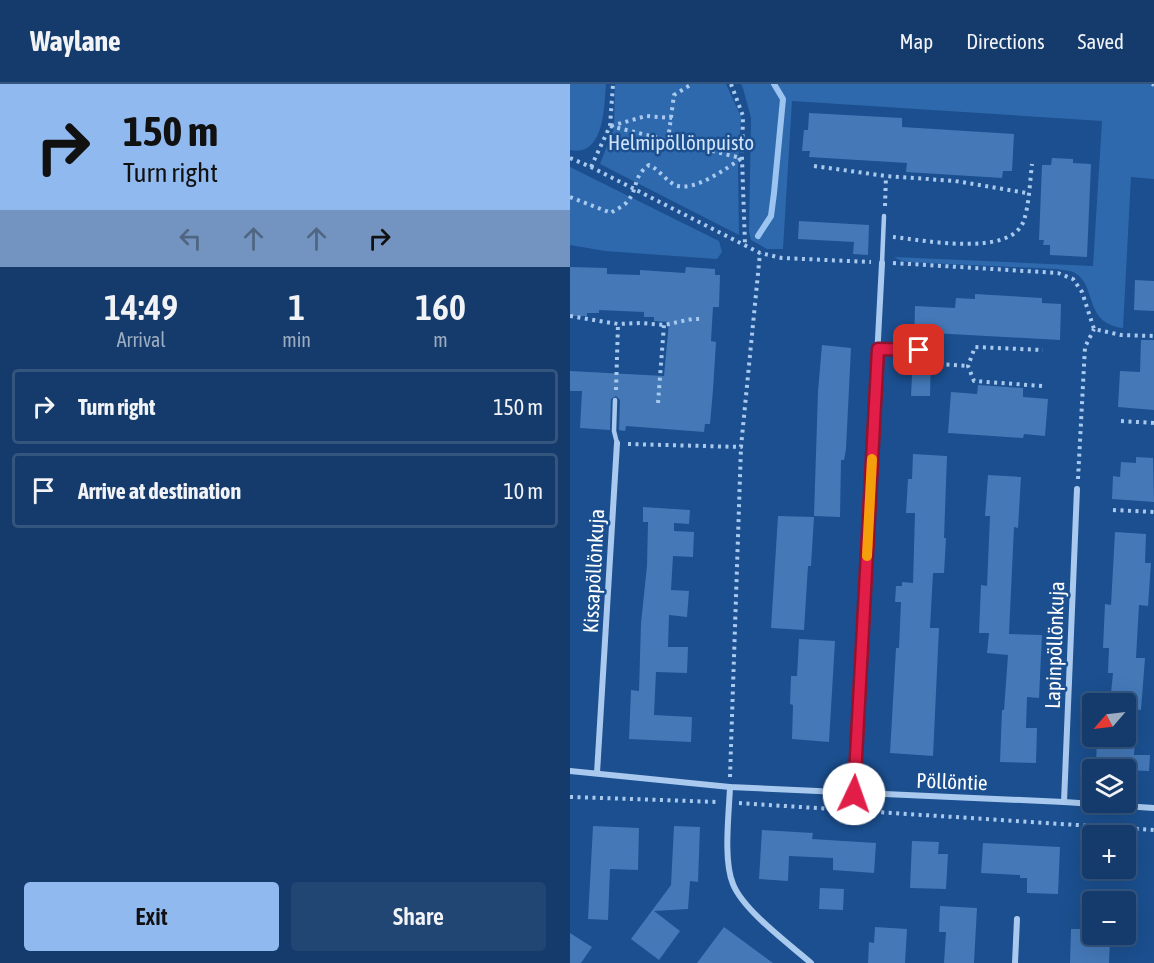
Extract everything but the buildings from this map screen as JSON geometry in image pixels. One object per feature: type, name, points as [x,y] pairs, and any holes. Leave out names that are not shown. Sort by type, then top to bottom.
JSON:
[{"type":"street","points":[[854,794],[882,263]]},
{"type":"street","name":"Kissapöllönkuja","points":[[597,773],[617,443]]},
{"type":"street","name":"Lapinpöllönkuja","points":[[1064,802],[1077,489]]},
{"type":"street","name":"Pöllöntie","points":[[570,771],[730,787],[1154,808]]},
{"type":"street","points":[[730,787],[728,855],[732,883],[742,900],[811,963]]},
{"type":"street","points":[[1015,963],[1017,920]]},
{"type":"lane","points":[[882,263],[884,216]]},
{"type":"lane","points":[[878,349],[939,351]]},
{"type":"lane","points":[[615,400],[614,431],[617,443]]},
{"type":"path","points":[[591,167],[610,126],[612,84]]},
{"type":"path","points":[[668,140],[674,95],[692,84]]},
{"type":"path","points":[[731,84],[743,116],[745,244]]},
{"type":"path","points":[[610,126],[646,116],[672,118]]},
{"type":"path","points":[[610,126],[742,158]]},
{"type":"path","points":[[570,158],[760,253],[782,258],[1058,273],[1073,279],[1082,292],[1094,329],[1085,347],[1077,489]]},
{"type":"path","points":[[570,196],[612,213],[627,202],[639,173],[649,165],[658,169],[673,184],[683,187],[713,178],[742,158]]},
{"type":"path","points":[[883,237],[978,244],[999,242],[1011,236],[1020,228],[1024,220],[1032,164]]},
{"type":"path","points":[[814,166],[886,176],[955,181],[1028,193]]},
{"type":"path","points":[[884,216],[886,176]]},
{"type":"path","points":[[730,787],[741,447],[760,253]]},
{"type":"path","points":[[570,316],[618,324],[664,325],[692,318],[702,319]]},
{"type":"path","points":[[615,400],[618,324]]},
{"type":"path","points":[[658,403],[664,325]]},
{"type":"path","points":[[1094,329],[1121,334],[1154,336]]},
{"type":"path","points":[[1042,386],[974,381],[968,366],[975,347],[1043,350]]},
{"type":"path","points":[[939,364],[968,366]]},
{"type":"path","points":[[1121,421],[1154,423]]},
{"type":"path","points":[[617,443],[741,447]]},
{"type":"path","points":[[1113,510],[1154,512]]},
{"type":"path","points":[[570,797],[730,803],[1154,830]]},
{"type":"green space","points":[[570,84],[606,84],[600,128],[590,146],[582,150],[570,150]]},
{"type":"green space","name":"Helmipöllönpuisto","points":[[615,84],[726,84],[741,117],[738,167],[739,235],[600,164],[614,128]]},
{"type":"green space","points":[[741,84],[1154,84],[1154,179],[1131,177],[1123,328],[1110,325],[1102,319],[1096,312],[1082,279],[1071,271],[907,262],[894,257],[1093,266],[1102,121],[792,101],[783,249],[767,249],[751,240],[749,232],[751,118]]},
{"type":"green space","points":[[570,167],[719,241],[722,252],[717,259],[605,251],[570,245]]},
{"type":"waterway","points":[[758,236],[771,216],[774,193],[783,99],[774,84]]},
{"type":"slow traffic","points":[[867,556],[872,459]]},
{"type":"route","points":[[854,794],[878,349],[919,350]]}]
